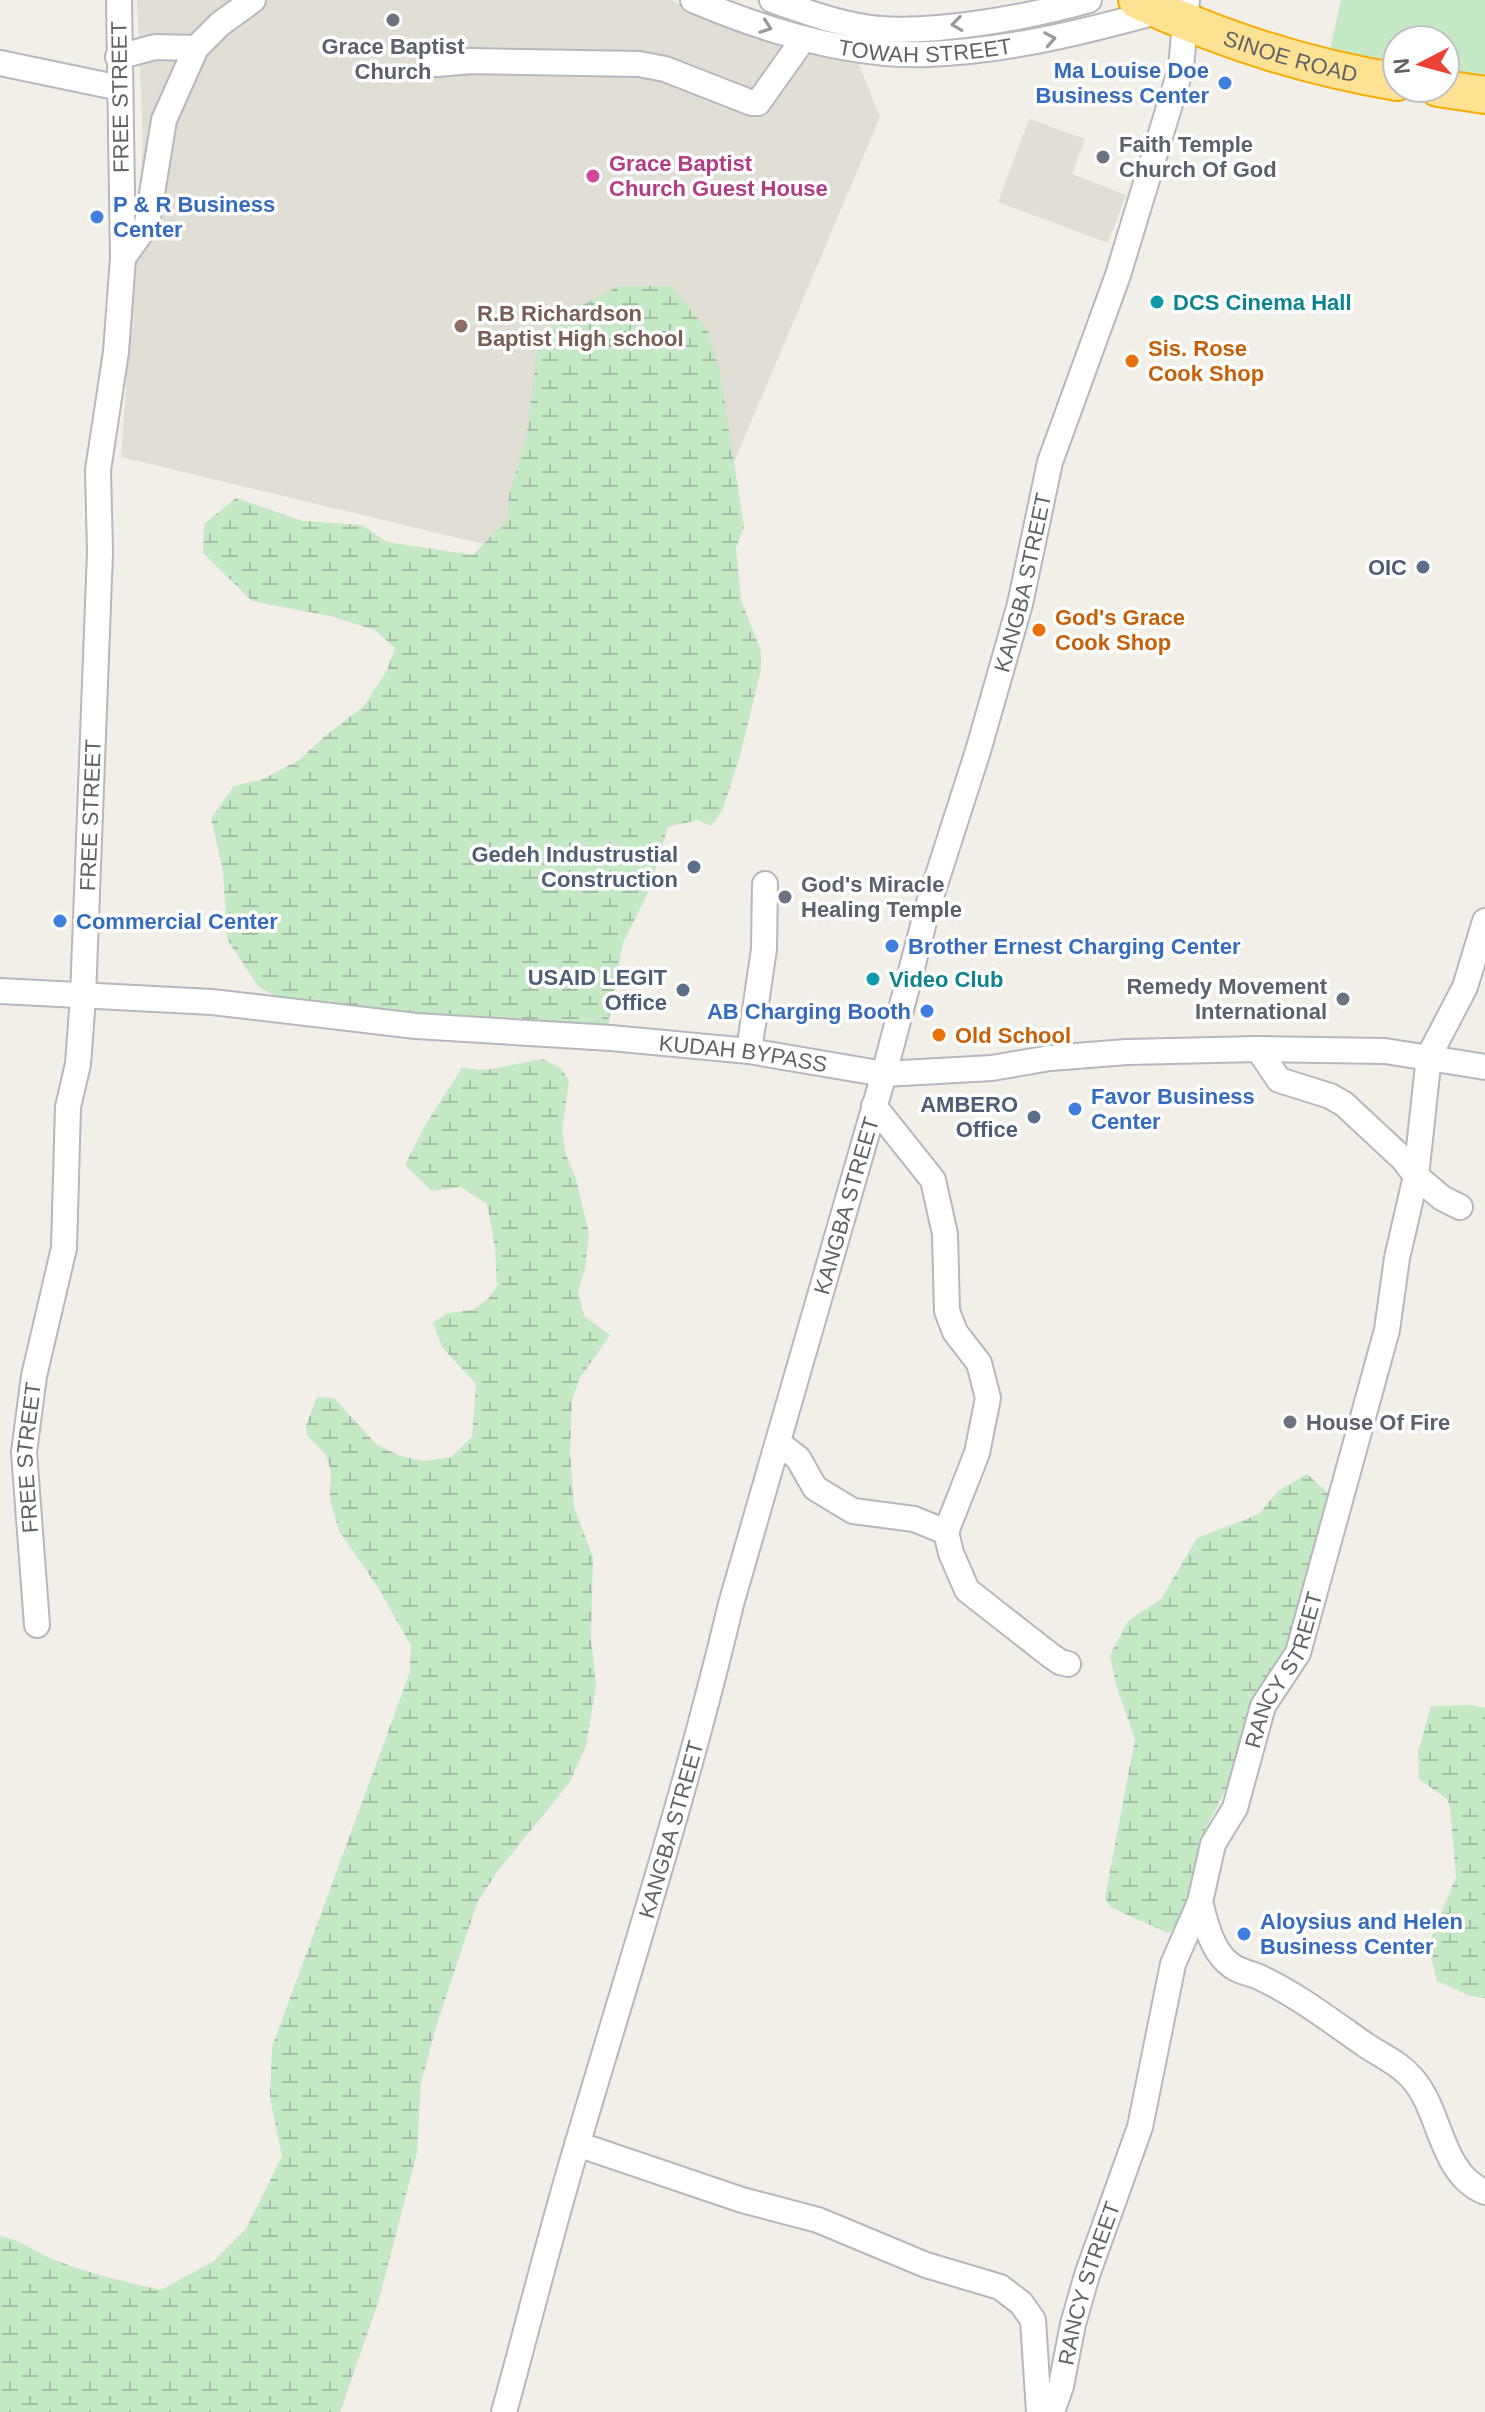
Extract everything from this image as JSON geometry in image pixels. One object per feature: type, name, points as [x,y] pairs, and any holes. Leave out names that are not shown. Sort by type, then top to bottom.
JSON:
[{"type":"highway","name":"SINOE ROAD","points":[[1168,9],[1294,59],[1381,78]]},
{"type":"highway","points":[[1461,91],[1485,95]]},
{"type":"street","name":"FREE STREET","points":[[37,1625],[24,1452],[34,1376],[64,1248],[68,1107],[78,1064],[83,997],[100,552],[98,470],[116,352],[123,258],[119,0]]},
{"type":"street","points":[[123,258],[147,224],[164,120],[196,48],[220,24],[253,0]]},
{"type":"street","name":"TOWAH STREET","points":[[693,0],[775,31],[830,45],[926,54],[1011,46],[1074,35],[1168,9]]},
{"type":"street","name":"TOWAH STREET","points":[[772,0],[879,29],[929,28],[1006,18],[1089,0]]},
{"type":"street","name":"KANGBA STREET","points":[[504,2412],[577,2144],[647,1913],[713,1681],[731,1604],[884,1074],[929,903],[978,751],[1020,604],[1050,462],[1118,275],[1181,68],[1168,9]]},
{"type":"street","points":[[118,57],[155,47],[196,48]]},
{"type":"street","points":[[436,64],[472,61],[639,64],[665,69],[758,103],[797,48]]},
{"type":"street","points":[[0,63],[120,88]]},
{"type":"street","points":[[749,1051],[764,949],[765,884]]},
{"type":"street","name":"RANCY STREET","points":[[1052,2412],[1087,2275],[1140,2127],[1173,1964],[1200,1902],[1213,1844],[1235,1808],[1263,1706],[1298,1653],[1387,1330],[1397,1258],[1416,1176],[1429,1056],[1465,987],[1485,921]]},
{"type":"street","name":"KUDAH BYPASS","points":[[0,991],[212,1002],[416,1026],[494,1029],[749,1051],[884,1074],[992,1068],[1050,1058],[1127,1052],[1258,1049],[1385,1051],[1485,1067]]},
{"type":"street","points":[[1258,1049],[1279,1080],[1330,1096],[1344,1104],[1403,1159],[1416,1176],[1442,1198],[1460,1207]]},
{"type":"street","points":[[874,1106],[933,1180],[945,1234],[947,1311],[955,1332],[979,1363],[988,1398],[977,1453],[946,1532],[951,1553],[967,1590],[1050,1655],[1068,1664]]},
{"type":"street","points":[[778,1443],[798,1458],[815,1488],[853,1511],[914,1519],[946,1532]]},
{"type":"street","points":[[1200,1902],[1207,1927],[1224,1961],[1296,1997],[1391,2059],[1413,2078],[1461,2175],[1472,2186],[1485,2192]]},
{"type":"street","points":[[577,2144],[742,2200],[818,2220],[926,2265],[1000,2287],[1021,2303],[1033,2320],[1039,2412]]},
{"type":"shaded area","name":"R.B Richardson Baptist High school","points":[[137,0],[671,0],[743,34],[858,62],[880,117],[713,512],[687,593],[121,457],[143,144]]},
{"type":"shaded area","points":[[1029,119],[1085,139],[1072,174],[1126,195],[1108,243],[998,202]]},
{"type":"green space","points":[[1341,0],[1485,0],[1485,85],[1461,80],[1461,24],[1381,24],[1381,61],[1330,50]]},
{"type":"green space","points":[[619,286],[672,286],[708,331],[720,371],[744,527],[736,548],[741,600],[761,651],[761,669],[741,752],[723,809],[711,826],[698,820],[668,827],[648,893],[623,943],[606,1036],[290,1005],[258,986],[227,939],[223,871],[211,818],[234,786],[263,779],[299,760],[364,706],[387,670],[395,648],[375,630],[330,616],[252,601],[203,553],[204,524],[236,498],[303,521],[362,525],[387,542],[473,555],[507,519],[509,496],[527,433],[538,341],[562,316]]},
{"type":"green space","points":[[542,1059],[561,1068],[569,1081],[562,1132],[589,1233],[585,1269],[578,1292],[584,1316],[610,1335],[580,1378],[572,1400],[570,1451],[574,1507],[593,1557],[591,1638],[596,1685],[586,1746],[570,1782],[497,1872],[477,1903],[421,2083],[417,2153],[378,2303],[340,2412],[0,2412],[0,2236],[70,2266],[161,2290],[214,2261],[246,2229],[282,2156],[270,2098],[272,2047],[410,1672],[411,1646],[379,1589],[339,1531],[330,1499],[331,1471],[326,1455],[307,1435],[306,1425],[317,1397],[334,1398],[376,1444],[400,1456],[423,1461],[451,1457],[472,1437],[476,1384],[442,1347],[433,1323],[447,1313],[473,1310],[489,1298],[497,1286],[495,1248],[487,1204],[461,1187],[432,1191],[405,1165],[424,1127],[462,1068],[486,1070]]},
{"type":"green space","points":[[1307,1474],[1329,1494],[1327,1528],[1303,1604],[1238,1765],[1199,1842],[1194,1884],[1179,1927],[1168,1933],[1110,1907],[1105,1897],[1135,1739],[1116,1685],[1110,1655],[1128,1621],[1161,1599],[1197,1538],[1259,1514],[1278,1491]]},
{"type":"green space","points":[[1471,1705],[1485,1708],[1485,1998],[1470,1996],[1437,1981],[1428,1945],[1456,1877],[1450,1807],[1447,1799],[1419,1779],[1418,1752],[1431,1706]]},
{"type":"place","name":"Grace Baptist Church","points":[[393,20]]},
{"type":"place","name":"Ma Louise Doe Business Center","points":[[1225,83]]},
{"type":"place","name":"Faith Temple Church Of God","points":[[1103,157]]},
{"type":"place","name":"Grace Baptist Church Guest House","points":[[593,176]]},
{"type":"place","name":"P & R Business Center","points":[[97,217]]},
{"type":"place","name":"DCS Cinema Hall","points":[[1157,302]]},
{"type":"place","name":"R.B Richardson Baptist High school","points":[[461,326]]},
{"type":"place","name":"Sis. Rose Cook Shop","points":[[1132,361]]},
{"type":"place","name":"OIC","points":[[1423,567]]},
{"type":"place","name":"God's Grace Cook Shop","points":[[1039,630]]},
{"type":"place","name":"Gedeh Industrustial Construction","points":[[694,867]]},
{"type":"place","name":"God's Miracle Healing Temple","points":[[785,897]]},
{"type":"place","name":"Commercial Center","points":[[60,921]]},
{"type":"place","name":"Brother Ernest Charging Center","points":[[892,946]]},
{"type":"place","name":"Video Club","points":[[873,979]]},
{"type":"place","name":"USAID LEGIT Office","points":[[683,990]]},
{"type":"place","name":"Remedy Movement International","points":[[1343,999]]},
{"type":"place","name":"AB Charging Booth","points":[[927,1011]]},
{"type":"place","name":"Old School","points":[[939,1035]]},
{"type":"place","name":"Favor Business Center","points":[[1075,1109]]},
{"type":"place","name":"AMBERO Office","points":[[1034,1117]]},
{"type":"place","name":"House Of Fire","points":[[1290,1422]]},
{"type":"place","name":"Aloysius and Helen Business Center","points":[[1244,1934]]}]
